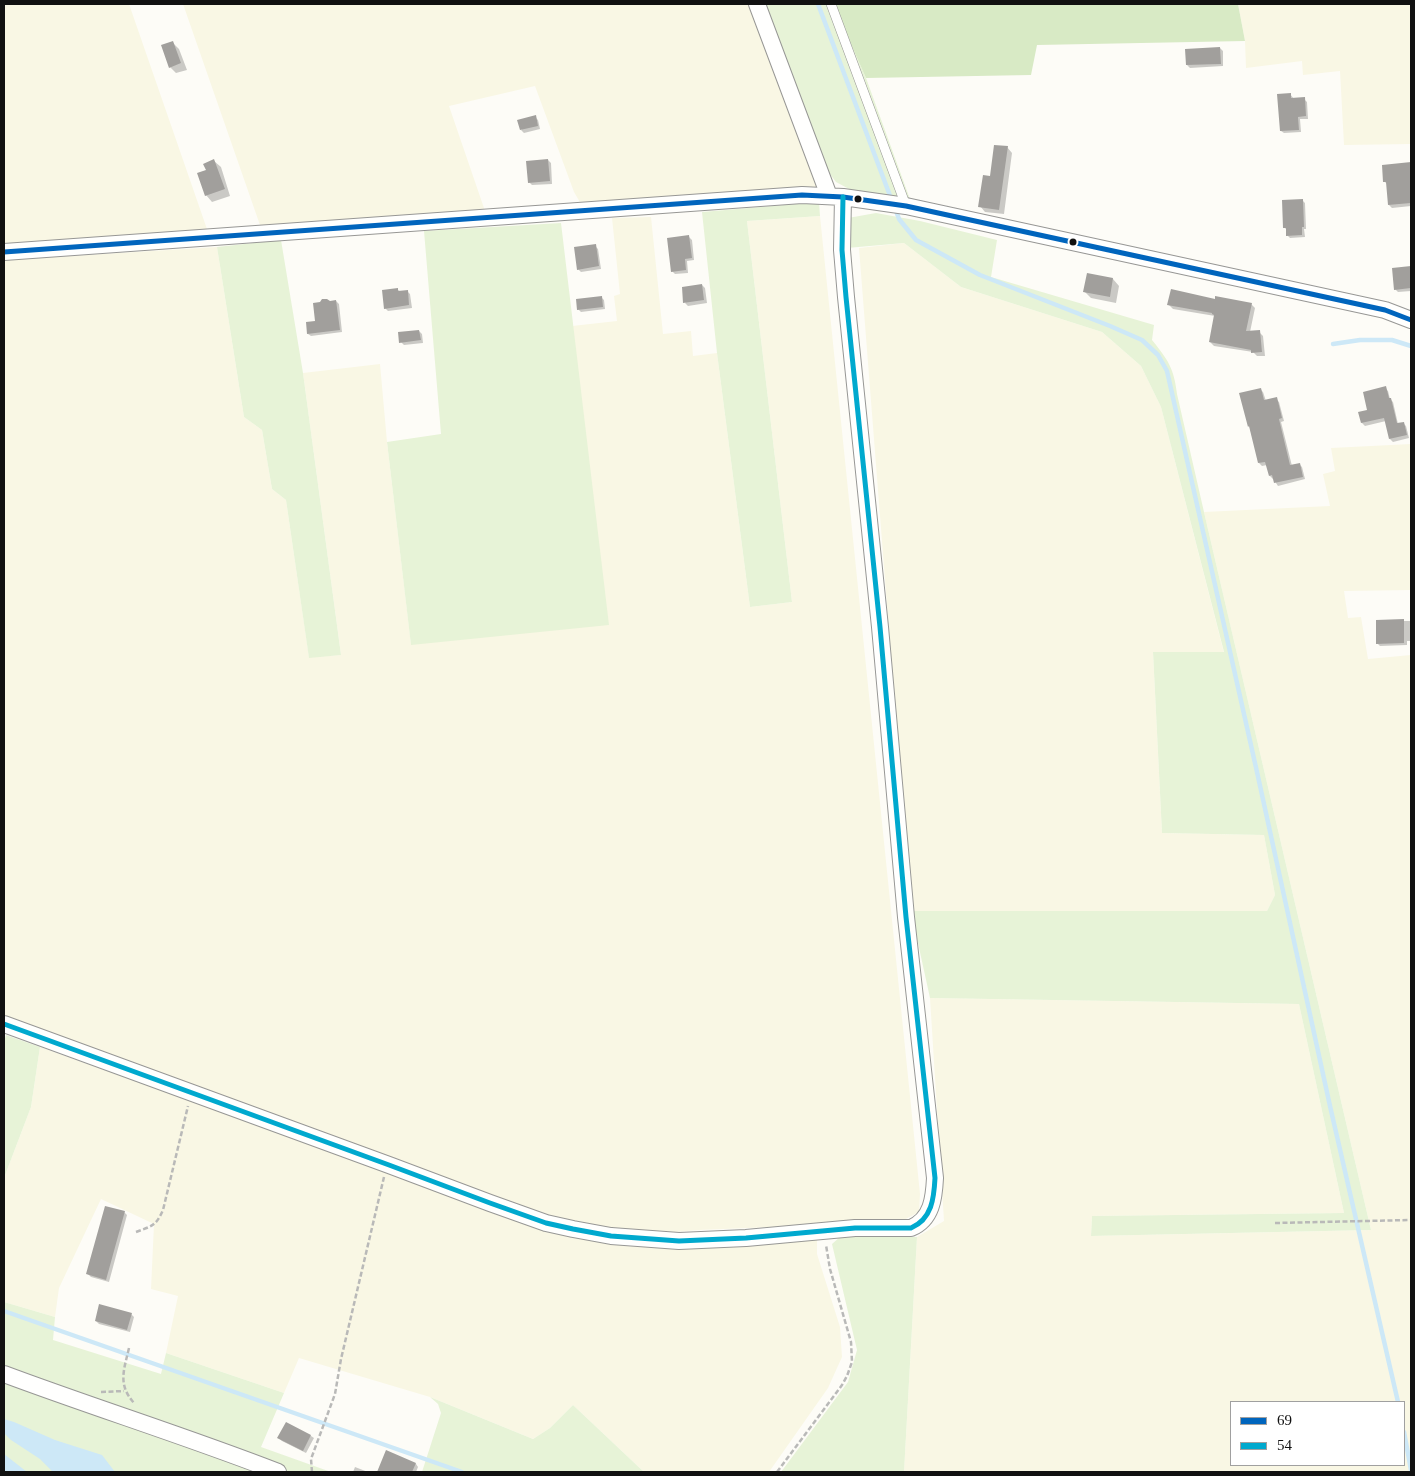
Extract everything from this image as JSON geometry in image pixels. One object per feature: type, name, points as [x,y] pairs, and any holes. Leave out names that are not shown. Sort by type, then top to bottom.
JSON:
[{"type":"street","points":[[4,1024],[546,1222],[573,1229],[611,1236],[680,1241],[746,1238],[856,1228],[911,1228],[918,1225],[929,1213],[934,1199],[935,1178],[906,917],[880,627],[836,196],[757,4]]},
{"type":"street","points":[[4,252],[792,196],[836,196],[906,206],[1385,310],[1411,320]]},
{"type":"street","points":[[4,1374],[111,1413],[217,1448],[278,1472]]},
{"type":"lane","points":[[831,4],[906,206]]},
{"type":"path","points":[[136,1232],[157,1222],[163,1210],[186,1114],[194,1094]]},
{"type":"path","points":[[312,1472],[311,1459],[335,1394],[341,1359],[376,1210],[385,1174],[390,1165]]},
{"type":"path","points":[[1275,1223],[1411,1220]]},
{"type":"path","points":[[777,1472],[842,1386],[852,1362],[851,1342],[830,1269],[824,1231]]},
{"type":"path","points":[[129,1348],[123,1379],[124,1390],[136,1406]]},
{"type":"shaded area","points":[[4,4],[129,4],[208,232],[4,245]]},
{"type":"shaded area","points":[[183,4],[751,4],[818,182],[816,188],[581,204],[574,192],[535,86],[449,106],[485,211],[261,228]]},
{"type":"shaded area","points":[[1238,4],[1411,4],[1411,144],[1344,145],[1340,71],[1303,75],[1302,61],[1246,68],[1245,41]]},
{"type":"shaded area","points":[[820,216],[920,1194],[919,1212],[900,1222],[698,1230],[653,1234],[590,1227],[534,1211],[4,1020],[4,260],[217,247],[244,417],[262,430],[272,489],[286,500],[309,657],[341,655],[303,373],[380,364],[387,442],[411,644],[572,326],[617,321],[614,296],[620,294],[612,218],[651,217],[663,334],[691,331],[693,356],[717,353],[750,607],[792,602],[747,221]]},
{"type":"shaded area","points":[[904,243],[961,287],[1102,332],[1141,366],[1161,407],[1224,653],[1153,652],[1162,833],[1264,835],[1275,895],[1267,911],[911,911],[859,248]]},
{"type":"shaded area","points":[[1411,444],[1411,590],[1344,591],[1348,618],[1361,617],[1368,659],[1411,655],[1411,1472],[904,1472],[917,1237],[944,1221],[930,998],[1299,1004],[1344,1213],[1092,1216],[1091,1236],[1371,1230],[1204,512],[1330,506],[1323,474],[1335,471],[1331,448]]},
{"type":"shaded area","points":[[40,1047],[519,1218],[705,1244],[817,1240],[817,1254],[840,1327],[842,1357],[828,1388],[769,1472],[644,1472],[573,1405],[550,1428],[533,1439],[430,1397],[299,1358],[284,1393],[166,1353],[178,1296],[151,1289],[154,1224],[101,1199],[59,1288],[55,1317],[4,1302],[4,1178],[31,1107]]},
{"type":"green space","points":[[765,4],[833,4],[866,78],[911,202],[851,190],[836,182],[826,169]]},
{"type":"green space","points":[[833,4],[1238,4],[1245,41],[1037,45],[1031,75],[866,78]]},
{"type":"green space","points":[[819,202],[820,216],[747,221],[792,602],[750,607],[717,353],[702,212]]},
{"type":"green space","points":[[876,213],[920,221],[997,240],[991,277],[1154,325],[1152,340],[1166,359],[1174,377],[1371,1230],[1091,1236],[1092,1216],[1344,1213],[1299,1004],[930,998],[911,911],[1267,911],[1275,895],[1264,835],[1162,833],[1153,652],[1224,652],[1161,407],[1141,366],[1102,332],[961,287],[904,243],[847,248],[848,218]]},
{"type":"green space","points":[[561,223],[609,625],[411,645],[387,442],[441,434],[424,231]]},
{"type":"green space","points":[[281,240],[303,373],[341,655],[309,658],[286,500],[272,489],[262,430],[244,417],[217,247]]},
{"type":"green space","points":[[6,1035],[40,1047],[31,1107],[4,1178],[4,1042]]},
{"type":"green space","points":[[840,1237],[917,1237],[904,1472],[781,1472],[848,1382],[857,1350],[832,1244]]},
{"type":"green space","points":[[4,1302],[55,1317],[53,1340],[161,1374],[166,1353],[284,1393],[261,1447],[331,1472],[4,1472]]},
{"type":"green space","points":[[430,1397],[533,1439],[550,1428],[573,1405],[644,1472],[422,1472],[441,1413],[438,1404]]},
{"type":"water","points":[[4,1419],[55,1440],[102,1455],[115,1472],[53,1472],[40,1459],[11,1440],[4,1433]]},
{"type":"water","points":[[4,1454],[27,1472],[4,1472]]},
{"type":"building","points":[[173,41],[181,63],[169,68],[161,45]]},
{"type":"building","points":[[1220,47],[1221,64],[1186,65],[1185,49]]},
{"type":"building","points":[[1291,93],[1291,98],[1305,97],[1306,116],[1298,117],[1299,130],[1280,131],[1277,94]]},
{"type":"building","points":[[536,115],[538,126],[520,130],[517,120]]},
{"type":"building","points":[[994,145],[1008,146],[999,210],[978,207],[983,175],[990,176]]},
{"type":"building","points":[[214,159],[225,189],[205,196],[197,173],[206,170],[203,164]]},
{"type":"building","points":[[548,159],[550,181],[528,183],[526,161]]},
{"type":"building","points":[[1411,162],[1411,203],[1388,205],[1386,182],[1383,182],[1382,165]]},
{"type":"building","points":[[1303,199],[1304,227],[1302,227],[1302,235],[1286,236],[1286,228],[1283,228],[1282,200]]},
{"type":"building","points":[[689,235],[692,258],[685,259],[686,270],[671,272],[667,238]]},
{"type":"building","points":[[596,244],[599,266],[577,270],[574,247]]},
{"type":"building","points":[[1411,266],[1411,288],[1394,290],[1392,268]]},
{"type":"building","points":[[1087,273],[1113,278],[1110,297],[1083,292]]},
{"type":"building","points":[[702,284],[704,300],[683,303],[682,287]]},
{"type":"building","points":[[398,288],[398,291],[408,290],[409,305],[384,309],[382,290]]},
{"type":"building","points":[[1171,289],[1215,299],[1215,296],[1252,303],[1246,331],[1260,330],[1262,352],[1251,353],[1251,350],[1209,342],[1214,315],[1212,313],[1167,305]]},
{"type":"building","points":[[602,296],[603,307],[577,310],[576,299]]},
{"type":"building","points":[[322,299],[336,300],[340,330],[307,334],[306,322],[315,321],[313,303],[320,302]]},
{"type":"building","points":[[419,330],[421,340],[399,343],[398,332]]},
{"type":"building","points":[[1386,386],[1397,423],[1404,422],[1407,435],[1389,439],[1384,418],[1361,423],[1358,412],[1367,410],[1363,392]]},
{"type":"building","points":[[1261,388],[1264,400],[1277,397],[1282,418],[1279,419],[1290,465],[1300,463],[1303,477],[1274,483],[1272,475],[1269,476],[1265,462],[1258,463],[1239,393]]},
{"type":"building","points":[[1404,619],[1404,643],[1376,644],[1376,620]]},
{"type":"building","points":[[105,1206],[125,1211],[106,1280],[86,1274]]},
{"type":"building","points":[[99,1304],[132,1313],[127,1330],[95,1321]]},
{"type":"building","points":[[286,1422],[311,1435],[303,1451],[277,1438]]},
{"type":"building","points":[[386,1450],[416,1463],[412,1472],[377,1472]]},
{"type":"waterway","points":[[818,4],[892,201]]},
{"type":"waterway","points":[[895,208],[899,219],[916,240],[980,275],[1142,340],[1158,355],[1167,371],[1330,1106],[1398,1401]]},
{"type":"waterway","points":[[1333,344],[1360,340],[1392,340],[1411,346]]},
{"type":"waterway","points":[[4,1311],[462,1472]]},
{"type":"waterway","points":[[1405,1437],[1411,1470]]},
{"type":"transit line","name":"69","points":[[4,252],[802,195],[843,197],[906,206],[1385,310],[1411,320]]},
{"type":"transit line","name":"54","points":[[4,1024],[490,1203],[546,1223],[573,1229],[611,1236],[679,1241],[746,1238],[855,1228],[911,1228],[918,1224],[931,1207],[935,1178],[906,917],[880,627],[846,297],[842,250],[843,197]]}]
